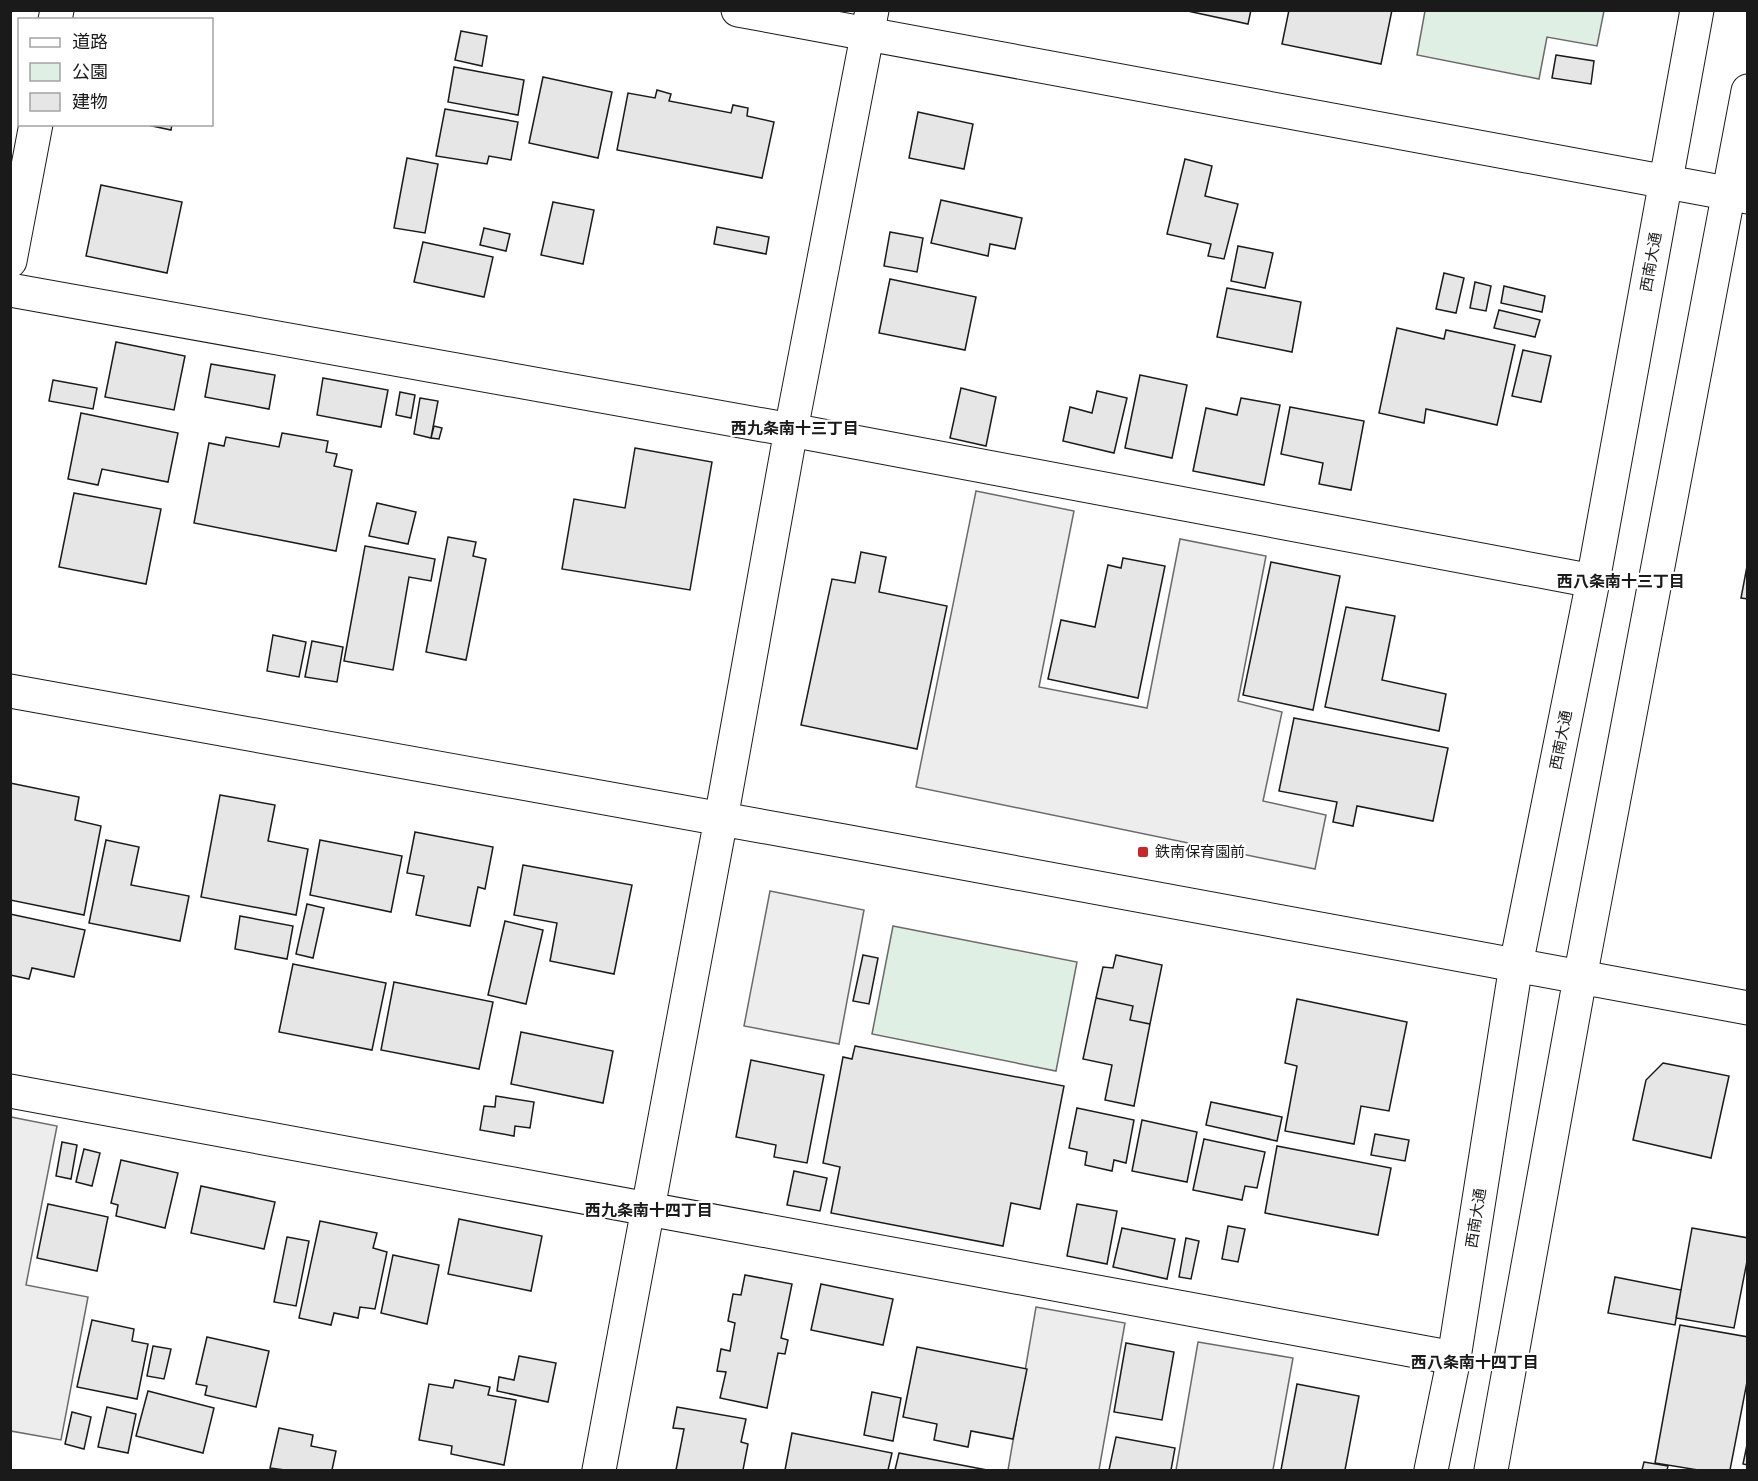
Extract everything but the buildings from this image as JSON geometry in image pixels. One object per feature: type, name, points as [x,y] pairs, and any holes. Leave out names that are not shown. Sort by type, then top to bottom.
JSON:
[{"type":"street","points":[[738,10],[870,22],[1738,195]]},
{"type":"street","name":"西南大通","points":[[1431,1470],[1454,1358],[1516,965],[1593,580],[1697,10]]},
{"type":"street","points":[[599,1470],[721,819],[790,429],[870,22]]},
{"type":"street","points":[[1491,1470],[1580,978],[1738,195],[1748,91]]},
{"type":"street","points":[[10,261],[36,126]]},
{"type":"street","points":[[10,290],[790,429],[1593,580]]},
{"type":"street","points":[[10,691],[1748,1008]]},
{"type":"street","points":[[10,1091],[1454,1358]]},
{"type":"green space","points":[[1425,10],[1604,11],[1597,46],[1547,37],[1539,79],[1417,55]]},
{"type":"green space","points":[[893,926],[1077,962],[1056,1071],[872,1034]]},
{"type":"shaded area","points":[[976,491],[1074,511],[1039,687],[1147,708],[1180,539],[1266,556],[1238,701],[1282,712],[1263,801],[1326,815],[1315,869],[916,787]]},
{"type":"shaded area","points":[[770,891],[864,910],[839,1044],[744,1026]]},
{"type":"shaded area","points":[[11,1117],[57,1126],[26,1285],[88,1297],[61,1440],[11,1431]]},
{"type":"shaded area","points":[[1036,1307],[1125,1323],[1099,1470],[1008,1470]]},
{"type":"shaded area","points":[[1198,1342],[1293,1358],[1273,1470],[1176,1470]]},
{"type":"place","name":"鉄南保育園前","points":[[1143,852]]},
{"type":"district","name":"西九条南十三丁目","points":[[795,428]]},
{"type":"district","name":"西八条南十三丁目","points":[[1621,581]]},
{"type":"district","name":"西九条南十四丁目","points":[[649,1210]]},
{"type":"district","name":"西八条南十四丁目","points":[[1475,1362]]}]
